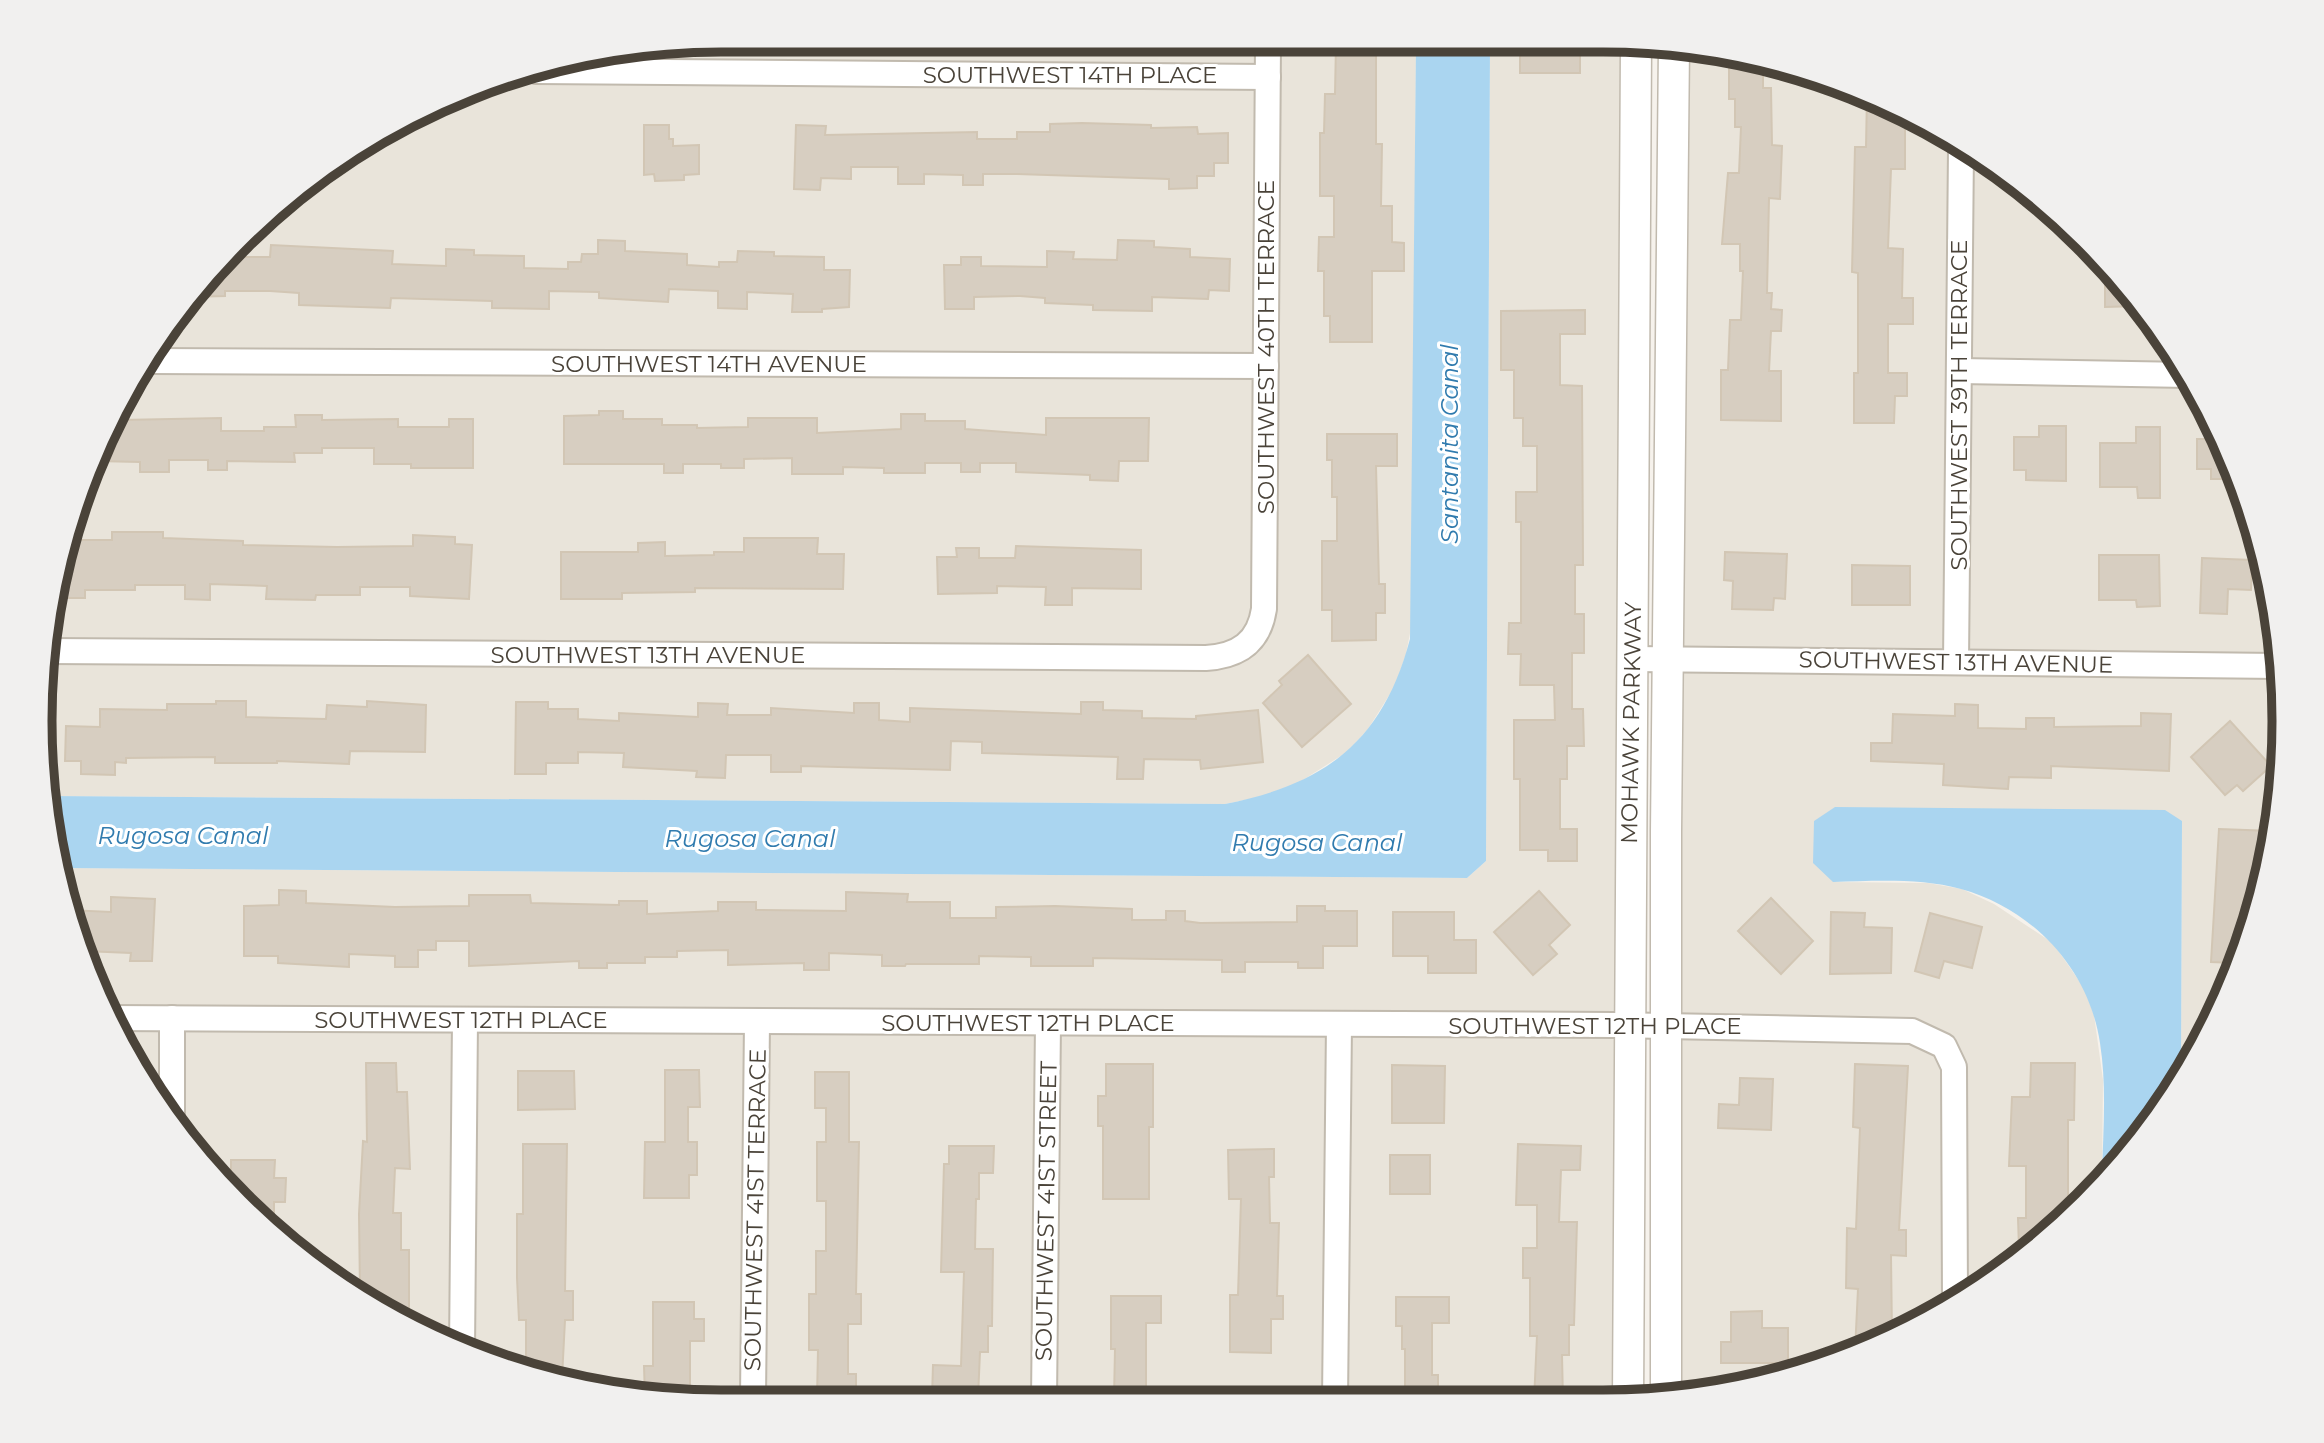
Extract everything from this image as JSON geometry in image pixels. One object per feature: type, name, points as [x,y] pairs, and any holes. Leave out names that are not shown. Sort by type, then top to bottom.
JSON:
[{"type":"street","name":"SOUTHWEST 40TH TERRACE","points":[[1247,646],[1259,630],[1264,609],[1268,52]]},
{"type":"street","name":"MOHAWK PARKWAY","points":[[1628,1389],[1636,54]]},
{"type":"street","name":"MOHAWK PARKWAY","points":[[1666,1387],[1666,832],[1670,659],[1674,57]]},
{"type":"street","name":"SOUTHWEST 14TH PLACE","points":[[564,71],[1268,77]]},
{"type":"street","name":"SOUTHWEST 39TH TERRACE","points":[[1956,662],[1961,157]]},
{"type":"street","name":"SOUTHWEST 14TH AVENUE","points":[[158,361],[1266,366]]},
{"type":"street","points":[[1959,371],[2174,375]]},
{"type":"street","name":"SOUTHWEST 13TH AVENUE","points":[[56,651],[1206,658],[1227,655],[1247,646]]},
{"type":"street","name":"SOUTHWEST 13TH AVENUE","points":[[1632,659],[2269,666]]},
{"type":"street","name":"SOUTHWEST 12TH PLACE","points":[[122,1018],[1630,1025],[1912,1031],[1944,1046],[1954,1067],[1955,1290]]},
{"type":"street","points":[[172,1018],[172,1103]]},
{"type":"street","points":[[462,1339],[466,1020]]},
{"type":"street","name":"SOUTHWEST 41ST TERRACE","points":[[753,1390],[757,1022]]},
{"type":"street","name":"SOUTHWEST 41ST STREET","points":[[1044,1390],[1048,1023]]},
{"type":"street","points":[[1335,1390],[1339,1024]]},
{"type":"shaded area","points":[[1416,52],[1412,623],[1406,654],[1395,686],[1368,729],[1347,752],[1295,785],[1265,796],[1225,804],[57,796],[52,722],[58,634],[65,591],[75,548],[103,465],[142,387],[191,314],[248,248],[314,191],[387,142],[465,103],[548,75],[591,65],[678,54]]},
{"type":"shaded area","points":[[1490,52],[1622,53],[1618,1390],[678,1389],[591,1378],[506,1355],[426,1322],[350,1278],[280,1224],[248,1195],[219,1163],[165,1093],[121,1017],[88,937],[69,868],[1467,878],[1486,861]]},
{"type":"shaded area","points":[[1683,57],[1776,75],[1859,103],[1898,121],[1974,165],[2010,191],[2076,248],[2105,280],[2159,350],[2182,387],[2221,465],[2249,548],[2259,591],[2266,634],[2272,722],[2266,809],[2249,895],[2221,978],[2181,1057],[2182,821],[1833,882],[1928,883],[1962,889],[1994,904],[2053,943],[2084,988],[2094,1015],[2103,1080],[2102,1166],[2076,1195],[2010,1252],[1974,1278],[1898,1322],[1859,1340],[1776,1368],[1733,1378],[1675,1386]]},
{"type":"water","points":[[1416,52],[1490,52],[1486,861],[1467,878],[69,868],[58,809],[57,796],[1225,804],[1293,784],[1321,770],[1345,752],[1366,731],[1384,705],[1410,639]]},
{"type":"water","points":[[1835,807],[2165,810],[2182,821],[2181,1057],[2133,1129],[2102,1166],[2104,1093],[2100,1043],[2094,1016],[2070,967],[2053,946],[2034,927],[2012,911],[1961,889],[1930,883],[1897,881],[1833,882],[1813,863],[1814,821]]},
{"type":"building","points":[[1336,52],[1376,52],[1376,144],[1382,144],[1381,206],[1392,206],[1392,242],[1404,243],[1404,271],[1372,271],[1372,342],[1330,342],[1330,316],[1324,316],[1324,271],[1318,271],[1319,237],[1334,237],[1334,196],[1320,196],[1320,133],[1324,133],[1325,94],[1335,94]]},
{"type":"building","points":[[1520,52],[1580,52],[1580,73],[1520,73]]},
{"type":"building","points":[[1729,65],[1763,72],[1763,88],[1771,88],[1772,145],[1782,146],[1780,199],[1769,198],[1767,293],[1772,293],[1771,309],[1782,310],[1781,331],[1771,331],[1769,371],[1781,371],[1781,421],[1721,420],[1721,370],[1728,370],[1730,320],[1741,320],[1743,271],[1740,271],[1740,244],[1722,244],[1728,173],[1739,173],[1741,127],[1735,127],[1735,99],[1729,99]]},
{"type":"building","points":[[1867,107],[1905,125],[1905,169],[1891,169],[1888,248],[1903,249],[1902,298],[1913,298],[1913,324],[1888,324],[1888,373],[1907,373],[1907,396],[1895,396],[1894,423],[1854,423],[1854,373],[1858,373],[1858,273],[1852,272],[1855,147],[1866,147]]},
{"type":"building","points":[[1050,124],[1151,125],[1151,128],[1197,127],[1198,134],[1228,133],[1228,163],[1214,163],[1214,176],[1197,176],[1197,188],[1169,189],[1169,179],[1017,174],[983,174],[983,185],[963,185],[963,175],[924,174],[924,184],[898,184],[898,167],[851,167],[851,179],[821,178],[820,190],[794,189],[796,125],[826,126],[825,135],[977,132],[977,139],[1017,139],[1017,132],[1050,132]]},
{"type":"building","points":[[644,125],[669,125],[669,139],[673,139],[673,146],[699,145],[699,174],[684,175],[684,180],[655,181],[654,174],[644,175]]},
{"type":"building","points":[[598,240],[625,241],[625,251],[687,254],[687,265],[719,267],[719,262],[737,262],[738,251],[774,252],[774,256],[824,257],[824,270],[850,270],[849,307],[822,309],[822,312],[792,312],[793,294],[747,292],[747,309],[718,308],[718,291],[669,289],[668,302],[599,298],[599,292],[549,291],[549,309],[492,308],[492,301],[391,298],[390,308],[299,305],[299,293],[270,291],[225,291],[225,296],[205,297],[240,257],[270,257],[271,245],[393,251],[392,264],[446,266],[446,249],[474,250],[474,255],[524,256],[524,268],[568,269],[568,262],[581,262],[582,254],[598,254]]},
{"type":"building","points":[[1118,240],[1154,241],[1154,247],[1190,249],[1190,257],[1230,259],[1229,291],[1209,290],[1208,299],[1152,297],[1152,311],[1093,310],[1093,305],[1045,303],[1045,298],[1020,296],[974,297],[974,309],[945,309],[944,265],[961,265],[961,257],[981,257],[981,266],[1047,267],[1047,251],[1074,252],[1073,259],[1117,260]]},
{"type":"building","points":[[2105,280],[2127,306],[2105,307]]},
{"type":"building","points":[[1585,310],[1585,334],[1560,334],[1560,385],[1582,386],[1583,565],[1575,565],[1575,614],[1584,614],[1584,653],[1572,653],[1572,709],[1583,709],[1584,746],[1567,746],[1567,779],[1560,779],[1560,829],[1577,829],[1577,861],[1548,861],[1548,850],[1520,850],[1520,779],[1514,779],[1514,720],[1555,720],[1554,685],[1520,685],[1521,654],[1508,654],[1509,623],[1521,623],[1521,522],[1516,522],[1516,492],[1537,492],[1537,446],[1523,446],[1523,418],[1514,418],[1514,370],[1501,370],[1501,311]]},
{"type":"building","points":[[599,411],[623,411],[623,419],[662,419],[662,425],[697,425],[697,428],[748,427],[748,418],[817,418],[817,433],[901,429],[901,414],[925,414],[925,421],[965,421],[965,429],[1046,435],[1046,418],[1149,418],[1148,461],[1119,461],[1118,481],[1090,480],[1090,475],[1016,472],[1016,463],[980,463],[980,472],[961,472],[961,463],[925,463],[925,473],[884,473],[884,468],[843,467],[843,474],[792,474],[792,458],[744,459],[744,468],[721,468],[721,464],[683,464],[683,473],[664,473],[664,464],[564,464],[564,416],[599,415]]},
{"type":"building","points":[[295,415],[322,415],[322,420],[398,419],[398,427],[449,427],[449,419],[473,419],[473,468],[411,468],[411,464],[374,464],[374,448],[322,448],[322,453],[294,453],[295,462],[227,461],[227,470],[208,470],[208,460],[169,460],[169,472],[140,472],[140,462],[105,461],[124,420],[221,418],[221,431],[264,431],[264,427],[296,427]]},
{"type":"building","points":[[2039,426],[2066,426],[2066,481],[2026,480],[2026,470],[2014,470],[2014,437],[2039,437]]},
{"type":"building","points":[[2136,427],[2160,427],[2160,498],[2138,498],[2137,487],[2100,487],[2100,443],[2136,443]]},
{"type":"building","points":[[1327,434],[1397,434],[1397,466],[1376,466],[1379,584],[1385,584],[1385,613],[1376,613],[1376,640],[1332,641],[1332,610],[1322,610],[1322,541],[1337,541],[1337,497],[1332,497],[1332,460],[1327,460]]},
{"type":"building","points":[[2197,439],[2209,439],[2226,479],[2211,479],[2211,469],[2197,469]]},
{"type":"building","points":[[112,532],[163,532],[163,538],[243,541],[243,545],[337,547],[413,546],[413,535],[455,537],[455,544],[472,545],[469,599],[410,596],[410,587],[360,587],[360,595],[316,595],[315,600],[266,599],[267,586],[210,584],[210,600],[185,599],[185,585],[135,585],[135,590],[85,590],[85,598],[64,598],[77,540],[112,540]]},
{"type":"building","points":[[744,538],[818,538],[817,554],[844,554],[843,589],[695,588],[695,592],[622,593],[622,599],[561,599],[561,552],[638,552],[638,543],[665,542],[665,556],[714,555],[714,552],[744,552]]},
{"type":"building","points":[[1016,546],[1141,550],[1141,589],[1072,588],[1072,605],[1045,605],[1046,587],[997,586],[997,593],[938,594],[937,557],[957,557],[956,548],[979,548],[979,558],[1015,558]]},
{"type":"building","points":[[1725,552],[1787,554],[1785,599],[1774,598],[1773,610],[1732,609],[1733,581],[1724,580]]},
{"type":"building","points":[[2099,555],[2159,555],[2160,606],[2137,607],[2136,600],[2099,600]]},
{"type":"building","points":[[2202,558],[2252,560],[2251,590],[2228,589],[2227,614],[2200,613]]},
{"type":"building","points":[[1852,565],[1910,566],[1910,605],[1852,605]]},
{"type":"building","points":[[1308,655],[1351,704],[1302,747],[1263,703],[1282,685],[1279,681]]},
{"type":"building","points":[[216,701],[246,701],[246,717],[326,719],[327,705],[367,707],[367,701],[426,705],[425,752],[350,751],[349,764],[277,761],[215,763],[215,757],[126,758],[126,763],[115,762],[115,775],[81,774],[81,761],[65,761],[66,726],[100,727],[100,709],[167,710],[167,704],[216,704]]},
{"type":"building","points":[[516,702],[548,702],[548,709],[578,709],[578,719],[619,721],[619,713],[698,717],[698,703],[728,704],[727,715],[771,715],[771,708],[854,713],[854,703],[879,703],[879,720],[910,722],[910,708],[1081,714],[1081,702],[1103,702],[1103,710],[1142,711],[1142,718],[1196,719],[1196,716],[1258,710],[1263,762],[1201,769],[1200,760],[1144,759],[1143,779],[1117,779],[1118,757],[982,753],[982,742],[951,741],[950,770],[801,766],[801,772],[771,772],[771,755],[726,755],[725,778],[696,777],[697,771],[623,767],[624,753],[578,752],[578,763],[546,763],[546,774],[515,774]]},
{"type":"building","points":[[1955,704],[1978,705],[1978,728],[2026,729],[2026,718],[2054,718],[2054,727],[2141,726],[2141,713],[2171,714],[2169,771],[2051,766],[2051,778],[2009,777],[2008,789],[1943,785],[1944,764],[1871,761],[1871,743],[1892,743],[1893,714],[1955,716]]},
{"type":"building","points":[[2230,721],[2270,767],[2243,791],[2237,785],[2225,795],[2191,757]]},
{"type":"building","points":[[2219,829],[2262,831],[2249,895],[2227,963],[2211,962]]},
{"type":"building","points":[[279,890],[306,891],[306,903],[395,907],[469,906],[469,895],[530,895],[531,903],[619,905],[619,901],[647,901],[647,914],[718,911],[718,902],[756,902],[756,910],[846,911],[846,892],[908,894],[907,902],[950,902],[950,918],[996,918],[996,907],[1055,906],[1132,909],[1132,920],[1166,920],[1166,911],[1185,911],[1185,921],[1200,923],[1297,922],[1297,906],[1325,906],[1325,911],[1357,911],[1357,946],[1323,946],[1323,968],[1298,968],[1298,962],[1245,962],[1245,972],[1222,972],[1222,960],[1093,958],[1093,966],[1031,966],[1031,957],[979,956],[979,964],[882,966],[882,955],[829,953],[829,970],[804,970],[804,963],[728,965],[728,950],[677,951],[677,957],[645,957],[645,963],[607,963],[607,968],[579,968],[579,961],[469,966],[469,941],[436,941],[436,950],[418,950],[418,967],[395,967],[395,956],[349,954],[349,967],[278,963],[278,956],[244,956],[244,906],[279,905]]},
{"type":"building","points":[[1539,891],[1570,925],[1549,945],[1557,954],[1533,975],[1494,932]]},
{"type":"building","points":[[111,897],[155,899],[152,961],[130,961],[131,953],[93,951],[80,911],[111,912]]},
{"type":"building","points":[[1771,898],[1813,941],[1781,974],[1738,931]]},
{"type":"building","points":[[1393,912],[1454,912],[1454,940],[1476,940],[1476,973],[1428,973],[1428,956],[1393,956]]},
{"type":"building","points":[[1831,912],[1865,913],[1864,927],[1892,928],[1891,973],[1830,974]]},
{"type":"building","points":[[1930,913],[1982,927],[1972,968],[1944,961],[1939,978],[1915,971]]},
{"type":"building","points":[[366,1063],[396,1063],[397,1092],[407,1092],[410,1169],[395,1168],[393,1213],[401,1213],[401,1250],[409,1250],[409,1313],[360,1284],[359,1214],[363,1141],[367,1142]]},
{"type":"building","points":[[2031,1063],[2075,1063],[2074,1120],[2068,1120],[2068,1202],[2019,1245],[2018,1218],[2026,1218],[2026,1166],[2009,1166],[2012,1097],[2030,1097]]},
{"type":"building","points":[[1106,1064],[1153,1064],[1153,1127],[1149,1127],[1149,1199],[1103,1199],[1103,1126],[1098,1126],[1098,1096],[1106,1096]]},
{"type":"building","points":[[1855,1064],[1908,1066],[1899,1230],[1906,1230],[1906,1256],[1891,1255],[1892,1325],[1855,1341],[1858,1289],[1846,1288],[1847,1228],[1856,1229],[1860,1128],[1853,1127]]},
{"type":"building","points":[[1392,1065],[1445,1066],[1444,1123],[1392,1123]]},
{"type":"building","points":[[665,1070],[699,1070],[700,1107],[688,1107],[688,1142],[697,1142],[697,1175],[689,1175],[689,1198],[644,1198],[645,1142],[665,1142]]},
{"type":"building","points":[[518,1071],[574,1071],[575,1109],[518,1110]]},
{"type":"building","points":[[815,1072],[849,1072],[849,1142],[859,1142],[856,1294],[861,1294],[861,1324],[848,1324],[848,1374],[856,1374],[856,1390],[817,1390],[818,1350],[809,1350],[809,1294],[816,1294],[816,1251],[826,1251],[826,1201],[817,1201],[817,1142],[826,1142],[826,1108],[815,1108]]},
{"type":"building","points":[[1740,1078],[1773,1079],[1771,1130],[1718,1128],[1719,1104],[1739,1105]]},
{"type":"building","points":[[523,1144],[567,1144],[565,1291],[573,1291],[573,1320],[565,1320],[562,1371],[526,1361],[526,1320],[519,1320],[517,1278],[517,1214],[523,1214]]},
{"type":"building","points":[[1518,1144],[1581,1146],[1580,1170],[1561,1170],[1559,1222],[1577,1222],[1574,1325],[1569,1325],[1569,1355],[1562,1355],[1563,1390],[1535,1390],[1537,1336],[1530,1336],[1530,1278],[1523,1278],[1523,1248],[1537,1248],[1537,1205],[1516,1205]]},
{"type":"building","points":[[949,1146],[994,1146],[993,1173],[979,1173],[979,1199],[976,1199],[975,1249],[993,1249],[992,1326],[988,1326],[988,1352],[980,1352],[978,1390],[932,1390],[933,1365],[961,1366],[964,1272],[941,1272],[944,1164],[949,1164]]},
{"type":"building","points":[[1274,1149],[1274,1177],[1269,1177],[1270,1223],[1279,1223],[1277,1296],[1283,1296],[1283,1319],[1271,1319],[1271,1353],[1230,1352],[1230,1295],[1238,1295],[1241,1199],[1229,1199],[1228,1150]]},
{"type":"building","points":[[1390,1155],[1430,1155],[1430,1194],[1390,1194]]},
{"type":"building","points":[[231,1160],[275,1160],[274,1178],[286,1178],[285,1202],[274,1202],[274,1219],[248,1195],[231,1176]]},
{"type":"building","points":[[1111,1296],[1161,1296],[1161,1323],[1146,1323],[1146,1390],[1114,1390],[1115,1349],[1111,1349]]},
{"type":"building","points":[[1396,1297],[1449,1297],[1449,1323],[1432,1323],[1432,1375],[1438,1375],[1438,1390],[1405,1390],[1402,1326],[1396,1326]]},
{"type":"building","points":[[653,1302],[694,1302],[694,1319],[704,1319],[704,1341],[690,1341],[690,1389],[645,1386],[644,1366],[653,1366]]},
{"type":"building","points":[[1762,1311],[1762,1328],[1788,1328],[1788,1363],[1721,1363],[1721,1342],[1731,1342],[1731,1312]]},
{"type":"water label","name":"Santanita Canal","points":[[1449,444]]},
{"type":"water label","name":"Rugosa Canal","points":[[183,835]]},
{"type":"water label","name":"Rugosa Canal","points":[[750,838]]},
{"type":"water label","name":"Rugosa Canal","points":[[1317,842]]}]
